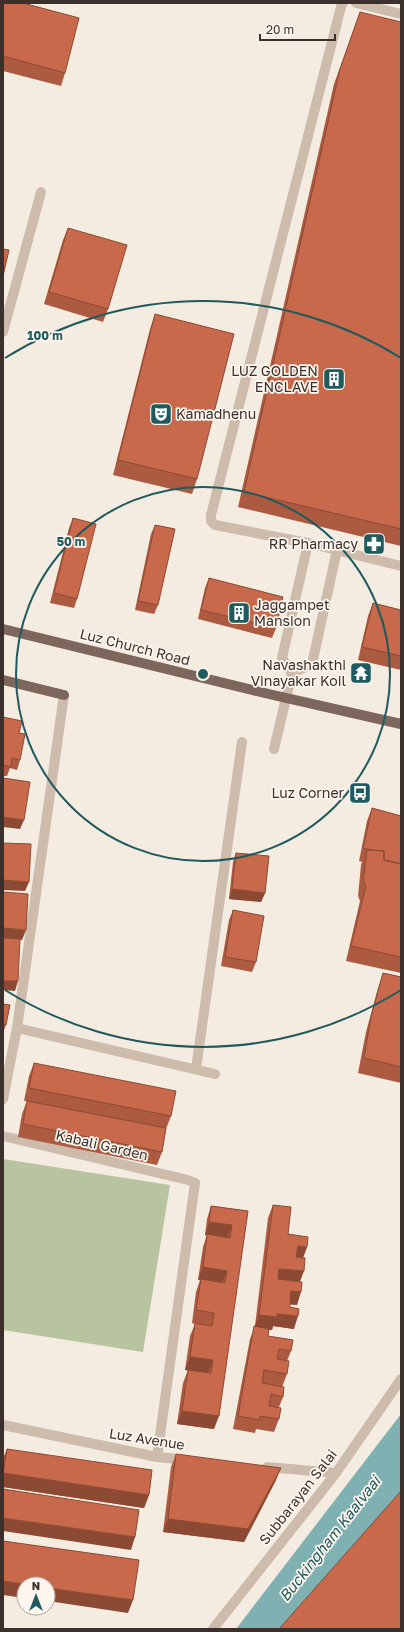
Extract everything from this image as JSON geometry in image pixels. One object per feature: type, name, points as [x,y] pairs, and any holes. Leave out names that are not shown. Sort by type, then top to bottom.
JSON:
[{"type":"main road","name":"Luz Church Road","points":[[3,629],[285,698],[401,724]]},
{"type":"main road","points":[[3,680],[64,695]]},
{"type":"street","points":[[343,3],[211,515],[211,521],[215,525],[338,550],[401,566]]},
{"type":"street","points":[[356,3],[401,14]]},
{"type":"street","points":[[3,332],[41,192]]},
{"type":"street","points":[[274,749],[292,673],[282,658],[308,544]]},
{"type":"street","points":[[292,673],[312,664],[338,550]]},
{"type":"street","points":[[3,1099],[17,1028],[64,695]]},
{"type":"street","points":[[196,1069],[242,742]]},
{"type":"street","points":[[17,1028],[215,1074]]},
{"type":"street","name":"Kabali Garden","points":[[3,1136],[188,1180],[195,1183],[157,1457]]},
{"type":"street","name":"Subbarayan Salai","points":[[213,1629],[336,1473],[401,1379]]},
{"type":"street","name":"Luz Avenue","points":[[3,1425],[157,1457],[196,1460]]},
{"type":"street","points":[[258,1466],[336,1473]]},
{"type":"green space","points":[[3,1159],[170,1185],[143,1352],[3,1330]]},
{"type":"water","name":"Buckingham Kaalvaai","points":[[401,1414],[401,1500],[286,1629],[236,1629]]},
{"type":"building","points":[[3,3],[23,3],[79,18],[65,73],[3,56]]},
{"type":"building","name":"LUZ GOLDEN ENCLAVE","points":[[360,12],[401,22],[401,529],[244,492],[340,69]]},
{"type":"building","points":[[68,228],[127,245],[108,309],[49,292]]},
{"type":"building","points":[[3,249],[9,250],[3,276]]},
{"type":"building","points":[[155,314],[234,334],[197,479],[118,460]]},
{"type":"building","points":[[73,518],[96,524],[77,599],[54,593]]},
{"type":"building","points":[[155,525],[175,529],[158,605],[138,601]]},
{"type":"building","name":"Jaggampet Mansion","points":[[209,578],[283,597],[276,628],[201,610]]},
{"type":"building","points":[[373,603],[401,610],[401,656],[362,647]]},
{"type":"building","points":[[3,717],[22,721],[19,733],[25,734],[20,760],[12,758],[11,767],[3,765]]},
{"type":"building","points":[[3,778],[30,782],[24,820],[3,817]]},
{"type":"building","points":[[372,808],[401,816],[401,864],[384,860],[384,851],[363,848]]},
{"type":"building","points":[[3,843],[31,844],[29,882],[3,880]]},
{"type":"building","points":[[367,850],[384,851],[384,860],[401,864],[401,957],[351,946],[366,886],[363,881]]},
{"type":"building","points":[[236,853],[269,856],[265,893],[232,889]]},
{"type":"building","points":[[3,892],[28,894],[26,930],[3,928]]},
{"type":"building","points":[[233,910],[264,916],[256,962],[225,957]]},
{"type":"building","points":[[3,938],[20,939],[18,981],[3,981]]},
{"type":"building","points":[[383,973],[401,977],[401,1067],[364,1058],[371,1017]]},
{"type":"building","points":[[3,1004],[10,1005],[6,1025],[3,1024]]},
{"type":"building","points":[[34,1063],[176,1091],[171,1116],[29,1088]]},
{"type":"building","points":[[27,1101],[166,1128],[162,1152],[23,1124]]},
{"type":"building","points":[[273,1205],[291,1207],[288,1234],[308,1237],[307,1247],[298,1246],[296,1257],[305,1258],[304,1271],[279,1269],[278,1279],[302,1282],[301,1292],[291,1291],[290,1307],[299,1309],[298,1316],[277,1314],[277,1317],[259,1315]]},
{"type":"building","points":[[211,1206],[248,1211],[219,1416],[182,1411],[188,1370],[211,1373],[213,1360],[190,1357],[195,1323],[212,1326],[214,1313],[196,1310],[201,1279],[225,1283],[227,1271],[203,1267],[207,1234],[230,1238],[232,1225],[209,1222]]},
{"type":"building","points":[[254,1326],[269,1329],[268,1336],[293,1340],[291,1351],[279,1349],[277,1359],[289,1361],[287,1374],[264,1370],[262,1383],[284,1387],[283,1397],[271,1394],[269,1406],[281,1408],[279,1419],[260,1416],[260,1420],[238,1416]]},
{"type":"building","points":[[7,1449],[152,1470],[149,1495],[3,1473]]},
{"type":"building","points":[[176,1454],[281,1468],[248,1529],[168,1519]]},
{"type":"building","points":[[3,1489],[139,1510],[135,1537],[3,1518]]},
{"type":"building","points":[[401,1491],[401,1629],[279,1629]]},
{"type":"building","points":[[3,1541],[139,1560],[133,1600],[56,1589],[56,1576],[16,1576],[16,1583],[3,1581]]},
{"type":"place","name":"LUZ GOLDEN ENCLAVE","points":[[334,379]]},
{"type":"place","name":"Kamadhenu","points":[[161,414]]},
{"type":"place","name":"RR Pharmacy","points":[[374,544]]},
{"type":"place","name":"Jaggampet Mansion","points":[[239,613]]},
{"type":"place","name":"Navashakthi Vinayakar Koil","points":[[361,673]]},
{"type":"place","name":"Luz Corner","points":[[360,793]]}]
